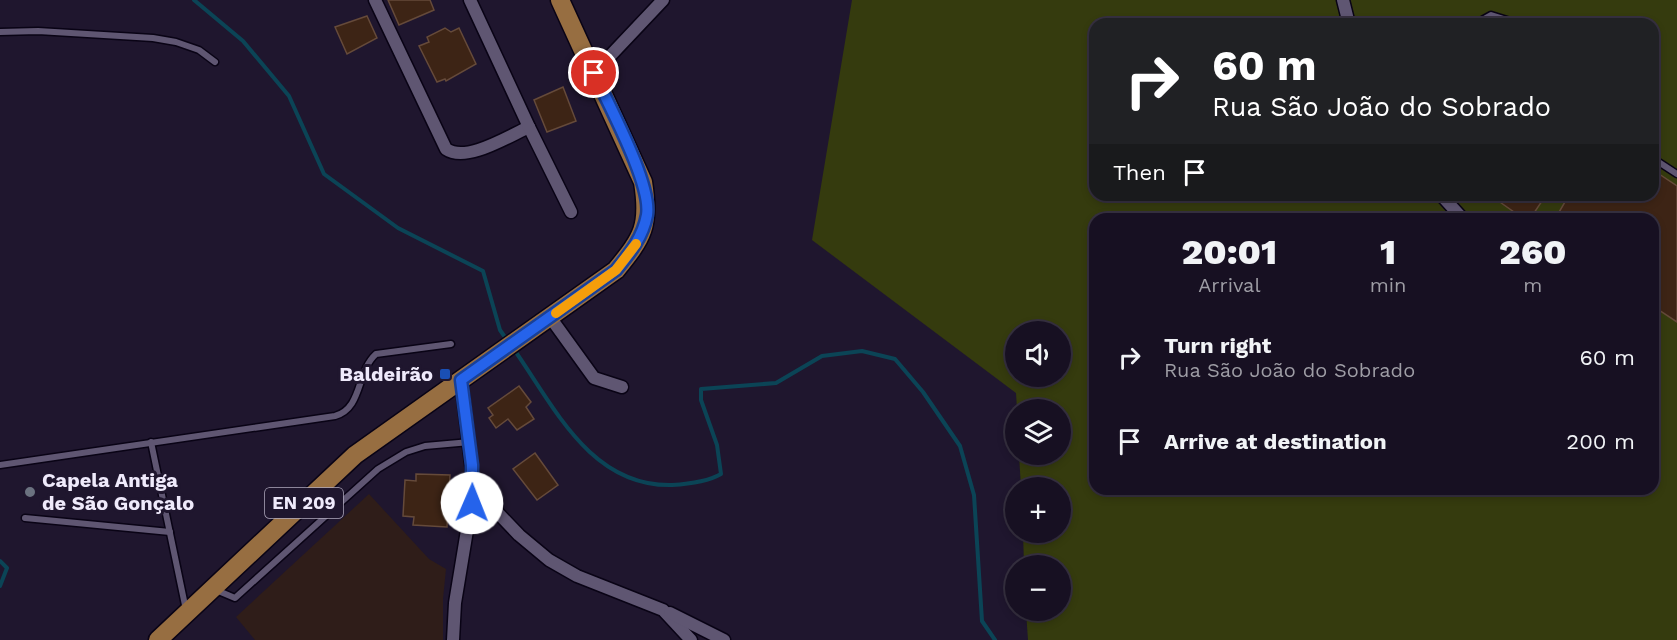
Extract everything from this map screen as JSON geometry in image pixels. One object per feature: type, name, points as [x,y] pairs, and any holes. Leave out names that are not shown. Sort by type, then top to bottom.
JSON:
[{"type":"main road","name":"EN 209","points":[[159,640],[355,455],[616,270],[633,249],[643,231],[648,212],[643,183],[560,0]]},
{"type":"street","points":[[375,0],[446,149],[453,154],[465,155],[528,127]]},
{"type":"street","points":[[470,0],[528,127],[571,212]]},
{"type":"street","points":[[594,73],[663,0]]},
{"type":"street","points":[[1343,0],[1350,18]]},
{"type":"street","points":[[1446,201],[1458,213]]},
{"type":"street","points":[[550,317],[594,378],[622,387]]},
{"type":"street","points":[[453,640],[455,603],[474,488],[461,380]]},
{"type":"street","points":[[474,488],[519,535],[549,561],[577,576],[663,610],[724,640]]},
{"type":"street","points":[[663,610],[691,640]]},
{"type":"lane","points":[[1486,18],[1491,15],[1501,18]]},
{"type":"lane","points":[[0,32],[38,31],[153,38],[176,42],[199,50],[215,62]]},
{"type":"lane","points":[[1659,162],[1677,174]]},
{"type":"lane","points":[[0,465],[345,413],[355,400],[367,362],[376,354],[452,344]]},
{"type":"lane","points":[[151,442],[187,613]]},
{"type":"lane","points":[[212,589],[235,598],[378,469],[406,452],[425,446],[470,442]]},
{"type":"lane","points":[[25,518],[170,532]]},
{"type":"shaded area","points":[[369,494],[429,559],[446,569],[443,640],[255,640],[236,617]]},
{"type":"green space","points":[[852,0],[1677,0],[1677,640],[1028,640],[1027,621],[1071,621],[1071,555],[1024,555],[1023,543],[1071,543],[1071,477],[1020,477],[1020,465],[1071,465],[1071,399],[1016,399],[1016,393],[1008,387],[1071,387],[1071,321],[1005,321],[1005,385],[812,240]]},
{"type":"building","points":[[388,0],[430,0],[434,10],[399,25]]},
{"type":"building","points":[[367,16],[377,38],[347,54],[335,27]]},
{"type":"building","points":[[445,28],[451,32],[459,28],[476,64],[446,81],[445,79],[437,82],[419,46],[429,42],[427,37]]},
{"type":"building","points":[[563,87],[576,121],[547,132],[534,100]]},
{"type":"building","points":[[1659,174],[1677,186],[1677,322],[1659,310],[1659,213],[1558,213],[1566,201],[1659,201]]},
{"type":"building","points":[[1498,201],[1542,201],[1534,213],[1516,213]]},
{"type":"building","points":[[519,386],[531,402],[526,407],[534,419],[517,430],[508,419],[496,428],[489,418],[493,415],[488,408]]},
{"type":"building","points":[[535,453],[558,485],[537,500],[513,469]]},
{"type":"building","points":[[416,474],[450,475],[447,527],[413,525],[414,517],[403,516],[405,480],[416,481]]},
{"type":"waterway","points":[[194,0],[243,41],[289,96],[324,174],[398,228],[483,271],[500,330],[507,340]]},
{"type":"waterway","points":[[513,348],[560,417],[596,458],[618,473],[643,482],[672,485],[698,482],[721,474],[717,445],[701,400],[701,389],[776,383],[822,356],[862,351],[895,359],[923,392],[960,446],[974,495],[982,621],[995,640]]},
{"type":"waterway","points":[[0,561],[7,568],[0,586]]},
{"type":"slow traffic","points":[[556,313],[616,270],[636,244]]},
{"type":"place","name":"Baldeirão","points":[[445,374]]},
{"type":"place","name":"Capela Antiga de São Gonçalo","points":[[30,492]]},
{"type":"route","points":[[472,503],[474,488],[472,465],[461,380],[616,270],[633,249],[643,231],[648,212],[643,183],[594,73]]}]
